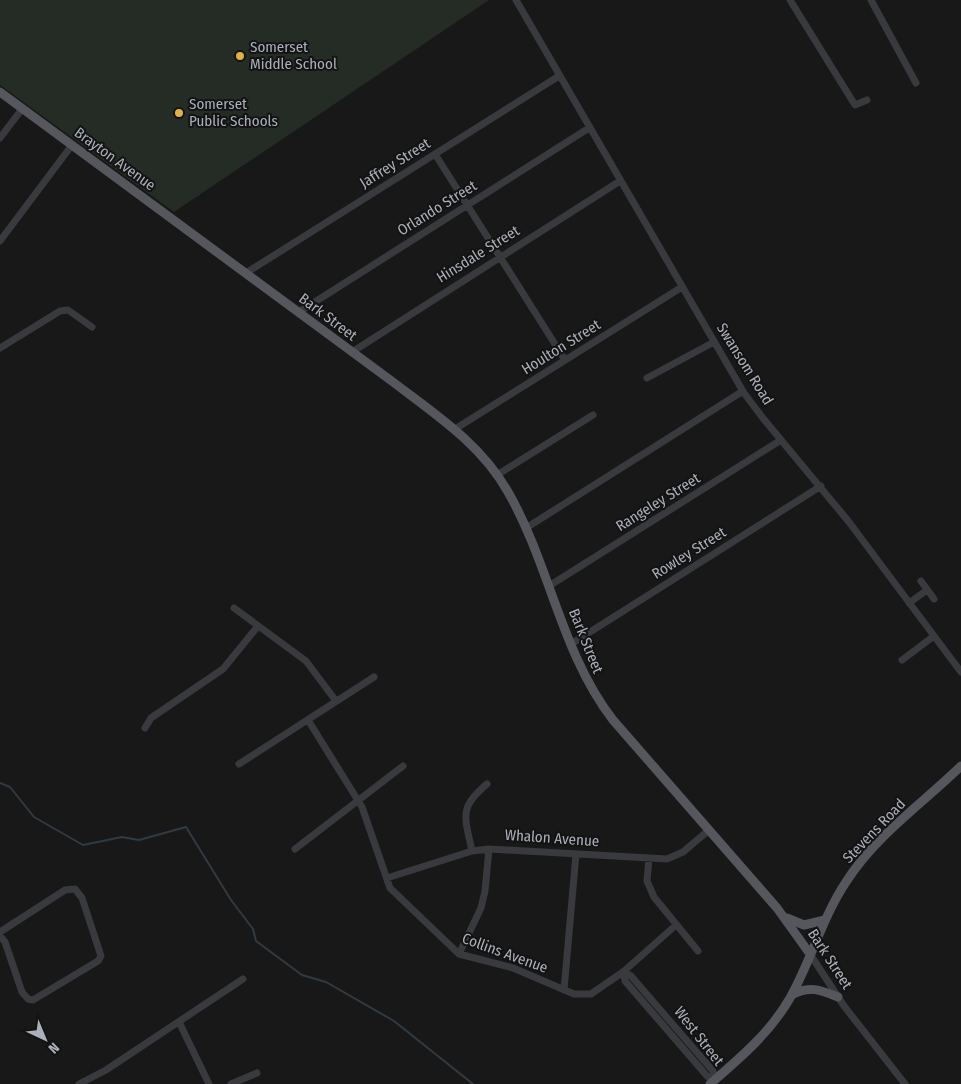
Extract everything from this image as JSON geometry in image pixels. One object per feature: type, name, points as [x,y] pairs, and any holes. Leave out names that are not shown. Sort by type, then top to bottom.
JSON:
[{"type":"main road","name":"Brayton Avenue","points":[[0,92],[214,249]]},
{"type":"main road","name":"Bark Street","points":[[214,249],[455,429],[480,454],[497,475],[526,528],[585,677],[606,710],[784,916],[810,954]]},
{"type":"main road","name":"Stevens Road","points":[[713,1082],[758,1041],[792,995],[825,920],[846,882],[868,853],[961,766]]},
{"type":"main road","points":[[784,916],[804,925],[825,920]]},
{"type":"main road","points":[[792,995],[800,990],[816,989],[838,997]]},
{"type":"street","name":"Swansom Road","points":[[516,0],[541,47],[743,391],[781,440],[821,486],[961,672]]},
{"type":"street","points":[[790,0],[855,105],[867,100]]},
{"type":"street","points":[[871,0],[916,83]]},
{"type":"street","name":"Jaffrey Street","points":[[246,272],[559,76]]},
{"type":"street","points":[[0,138],[22,109]]},
{"type":"street","name":"Orlando Street","points":[[299,312],[589,128]]},
{"type":"street","points":[[0,241],[72,145]]},
{"type":"street","points":[[435,154],[565,360]]},
{"type":"street","name":"Hinsdale Street","points":[[352,352],[436,296],[500,258],[620,181]]},
{"type":"street","name":"Houlton Street","points":[[455,429],[682,287]]},
{"type":"street","points":[[0,348],[60,310],[68,310],[92,327]]},
{"type":"street","points":[[647,378],[714,342]]},
{"type":"street","points":[[526,528],[743,391]]},
{"type":"street","points":[[497,475],[593,414]]},
{"type":"street","name":"Rangeley Street","points":[[549,586],[781,440]]},
{"type":"street","name":"Rowley Street","points":[[571,644],[821,486]]},
{"type":"street","points":[[921,581],[934,599]]},
{"type":"street","points":[[909,603],[927,590]]},
{"type":"street","points":[[234,608],[306,660],[336,701]]},
{"type":"street","points":[[145,728],[151,718],[223,670],[258,626]]},
{"type":"street","points":[[902,660],[934,636]]},
{"type":"street","points":[[239,764],[374,677]]},
{"type":"street","name":"Collins Avenue","points":[[308,720],[359,800],[387,878],[396,895],[459,954],[513,968],[574,994],[591,994],[623,972],[676,925]]},
{"type":"street","points":[[295,849],[403,766]]},
{"type":"street","points":[[472,851],[466,810],[468,803],[488,784]]},
{"type":"street","name":"Whalon Avenue","points":[[387,878],[472,851],[489,849],[667,859],[676,856],[709,830]]},
{"type":"street","points":[[459,954],[481,908],[485,891],[489,849]]},
{"type":"street","points":[[564,990],[576,854]]},
{"type":"street","points":[[649,858],[647,874],[649,887],[654,897],[698,951]]},
{"type":"street","points":[[75,889],[82,898],[101,956],[98,961],[33,1000],[22,992],[0,934],[65,890],[75,889]]},
{"type":"street","name":"Bark Street","points":[[810,954],[838,997],[905,1084]]},
{"type":"street","name":"West Street","points":[[623,972],[625,980],[713,1082]]},
{"type":"street","points":[[79,1084],[106,1070],[243,979]]},
{"type":"street","points":[[179,1022],[209,1084]]},
{"type":"street","points":[[230,1084],[257,1073]]},
{"type":"shaded area","name":"Somerset Public Schools","points":[[0,0],[489,0],[174,212],[0,85]]},
{"type":"waterway","points":[[0,783],[10,787],[34,817],[83,845],[122,837],[139,840],[186,827],[231,900],[253,929],[256,941],[302,975],[326,982],[394,1021],[473,1084]]},
{"type":"place","name":"Somerset Middle School","points":[[240,56]]},
{"type":"place","name":"Somerset Public Schools","points":[[179,113]]}]
